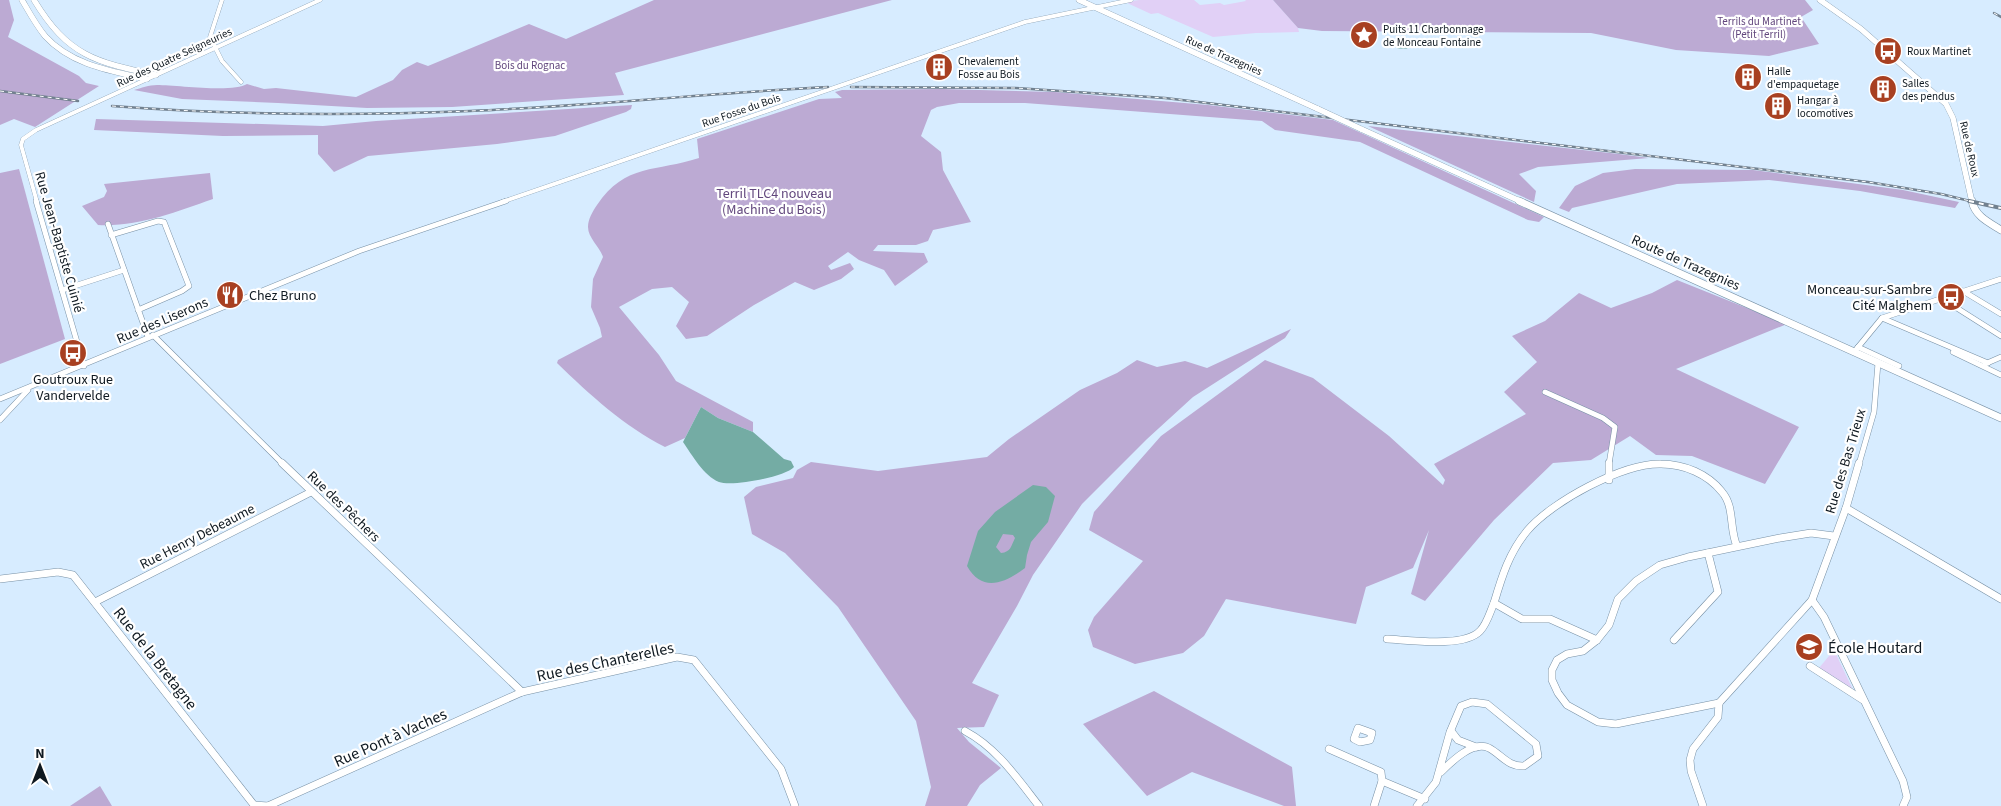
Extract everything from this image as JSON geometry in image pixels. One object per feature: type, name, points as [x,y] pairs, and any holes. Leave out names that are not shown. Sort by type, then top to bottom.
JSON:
[{"type":"main road","points":[[22,0],[45,36],[64,52],[90,65],[147,79]]},
{"type":"main road","points":[[34,0],[57,33],[75,48],[100,60],[156,75]]},
{"type":"main road","name":"Rue de Trazegnies","points":[[1079,0],[1361,128]]},
{"type":"main road","name":"Rue de Roux","points":[[1820,0],[1843,16],[1947,106],[1954,120],[1975,211],[1985,221],[2001,230]]},
{"type":"main road","name":"Route de Trazegnies","points":[[1361,128],[1856,349],[1878,363],[2001,418]]},
{"type":"street","points":[[222,0],[211,33],[214,48],[231,73],[241,82]]},
{"type":"street","name":"Rue des Quatre Seigneuries","points":[[36,130],[320,0]]},
{"type":"street","name":"Rue Fosse du Bois","points":[[360,250],[1010,27],[1042,17],[1131,0]]},
{"type":"street","name":"Rue Jean-Baptiste Cuinié","points":[[36,130],[22,138],[21,145],[84,366]]},
{"type":"street","points":[[111,234],[158,220],[164,222],[189,286],[182,291],[138,310]]},
{"type":"street","points":[[108,224],[138,310],[150,336]]},
{"type":"street","name":"Rue des Liserons","points":[[0,399],[29,389],[150,336],[360,250]]},
{"type":"street","points":[[62,290],[124,270]]},
{"type":"street","points":[[1899,366],[1856,349],[1882,318],[2001,279]]},
{"type":"street","points":[[1963,291],[2001,314]]},
{"type":"street","points":[[1941,298],[2001,336]]},
{"type":"street","points":[[1882,318],[1988,363]]},
{"type":"street","points":[[1993,331],[2001,328]]},
{"type":"street","name":"Rue des Pêchers","points":[[150,336],[522,692]]},
{"type":"street","points":[[1944,344],[1947,349],[2001,375]]},
{"type":"street","points":[[1981,366],[2001,357]]},
{"type":"street","name":"Rue des Bas Trieux","points":[[1812,600],[1834,536],[1846,508],[1874,412],[1878,363]]},
{"type":"street","points":[[0,420],[29,389]]},
{"type":"street","points":[[1546,392],[1603,418],[1615,427],[1616,437],[1607,469],[1609,480]]},
{"type":"street","points":[[1387,639],[1462,640],[1477,634],[1494,603],[1510,554],[1545,513],[1579,492],[1638,467],[1668,464],[1687,468],[1704,476],[1723,491],[1729,500],[1732,537],[1738,546]]},
{"type":"street","name":"Rue Henry Debeaume","points":[[95,602],[311,492]]},
{"type":"street","points":[[1846,508],[2001,599]]},
{"type":"street","points":[[1720,703],[1616,724],[1598,722],[1568,705],[1552,680],[1552,670],[1557,660],[1567,654],[1583,651],[1597,640],[1609,625],[1618,599],[1636,581],[1660,565],[1738,546],[1811,533],[1834,536]]},
{"type":"street","points":[[1674,640],[1718,592],[1708,553]]},
{"type":"street","name":"Rue de la Bretagne","points":[[0,579],[58,572],[73,575],[254,805],[268,806]]},
{"type":"street","points":[[1703,806],[1691,771],[1690,760],[1693,749],[1718,717],[1720,703],[1812,600],[1824,617],[1903,782],[1908,793],[1907,805]]},
{"type":"street","points":[[1494,603],[1522,619],[1550,619],[1597,640]]},
{"type":"street","name":"Rue des Chanterelles","points":[[522,692],[678,657],[694,660],[780,769],[795,806]]},
{"type":"street","points":[[1810,666],[1863,700]]},
{"type":"street","name":"Rue Pont à Vaches","points":[[268,806],[522,692]]},
{"type":"street","points":[[1417,806],[1434,788],[1441,772],[1455,716],[1461,706],[1472,702],[1487,704],[1536,744],[1538,756],[1530,765],[1520,767],[1509,765],[1486,746],[1476,747],[1456,756],[1441,772]]},
{"type":"street","points":[[965,731],[977,736],[993,750],[1039,806]]},
{"type":"street","points":[[1451,731],[1458,740],[1476,747]]},
{"type":"street","points":[[1329,749],[1381,772],[1382,781],[1374,806]]},
{"type":"street","points":[[1382,781],[1424,799]]},
{"type":"shaded area","points":[[1139,0],[1194,0],[1200,5],[1220,3],[1224,5],[1245,0],[1273,0],[1298,28],[1299,32],[1213,37],[1158,13],[1151,14],[1125,2]]},
{"type":"shaded area","points":[[701,407],[718,418],[753,432],[784,459],[791,461],[794,467],[780,474],[746,482],[726,483],[714,479],[699,465],[683,442]]},
{"type":"shaded area","points":[[1033,485],[1046,487],[1055,496],[1048,522],[1031,542],[1025,568],[1010,578],[994,583],[980,580],[967,566],[978,531],[995,512]],"holes":[[[1003,534],[1013,535],[1015,538],[1010,548],[1001,553],[996,547]]]},
{"type":"shaded area","points":[[1834,650],[1854,692],[1819,668]]},
{"type":"green space","points":[[0,0],[9,0],[14,20],[8,37],[79,76],[86,83],[99,86],[35,127],[14,119],[0,125]]},
{"type":"green space","name":"Bois du Rognac","points":[[654,0],[892,0],[615,73],[624,95],[452,107],[367,108],[182,99],[134,90],[154,85],[230,88],[247,84],[264,89],[276,88],[356,97],[393,80],[402,70],[417,62],[428,66],[529,24],[566,39]]},
{"type":"green space","name":"Terrils du Martinet (Petit Terril)","points":[[1273,0],[1805,0],[1813,10],[1801,17],[1819,44],[1769,56],[1676,50],[1591,33],[1322,31],[1298,28]]},
{"type":"green space","name":"Terril TLC4 nouveau (Machine du Bois)","points":[[942,89],[1055,92],[1208,105],[1333,120],[1544,217],[1539,222],[1528,220],[1360,142],[1275,130],[1262,121],[1025,103],[959,103],[931,110],[921,136],[941,152],[943,170],[971,222],[933,230],[928,241],[916,245],[878,245],[873,251],[924,253],[928,262],[895,286],[884,270],[859,260],[848,252],[828,266],[831,270],[850,263],[854,269],[841,279],[814,290],[795,282],[754,305],[707,336],[686,339],[676,326],[689,302],[672,287],[652,289],[619,307],[659,355],[676,381],[753,422],[753,432],[718,418],[701,407],[685,438],[665,447],[635,430],[622,420],[582,387],[557,363],[558,360],[602,337],[591,307],[593,279],[603,257],[590,235],[588,224],[597,205],[608,191],[619,182],[643,171],[699,158],[697,139],[819,99],[842,98],[835,92],[842,90]]},
{"type":"green space","points":[[632,105],[631,109],[626,112],[555,136],[497,144],[368,156],[334,172],[318,154],[318,135],[223,136],[94,130],[96,119],[323,126]]},
{"type":"green space","points":[[1368,126],[1649,158],[1538,167],[1519,174],[1536,191],[1534,202]]},
{"type":"green space","points":[[19,169],[65,339],[0,364],[0,173]]},
{"type":"green space","points":[[1635,169],[1753,170],[1903,190],[1959,202],[1955,208],[1860,191],[1769,180],[1677,184],[1572,208],[1569,212],[1559,208],[1575,186],[1603,173]]},
{"type":"green space","points":[[210,173],[213,199],[157,218],[128,224],[98,225],[82,206],[104,197],[107,191],[104,184]]},
{"type":"green space","points":[[1677,280],[1787,324],[1676,369],[1799,427],[1765,484],[1692,456],[1656,455],[1630,436],[1591,460],[1553,463],[1494,520],[1425,601],[1411,594],[1429,530],[1413,568],[1366,587],[1356,624],[1226,599],[1204,636],[1183,653],[1135,664],[1093,647],[1088,630],[1094,617],[1143,561],[1089,530],[1094,512],[1161,436],[1265,360],[1313,378],[1389,436],[1443,485],[1445,480],[1434,464],[1526,414],[1504,392],[1537,362],[1512,336],[1545,321],[1579,293],[1611,308],[1652,293]]},
{"type":"green space","points":[[1291,329],[1285,338],[1193,397],[1147,439],[1082,504],[1033,575],[972,683],[999,695],[984,727],[957,728],[969,742],[1001,768],[980,785],[967,806],[925,806],[931,787],[916,721],[838,607],[785,553],[752,534],[744,497],[756,487],[793,478],[797,470],[811,462],[878,471],[987,457],[1009,439],[1080,390],[1117,373],[1137,360],[1157,367],[1185,361],[1207,368]]},
{"type":"green space","points":[[1154,691],[1292,767],[1296,806],[1284,806],[1192,772],[1147,796],[1083,724]]},
{"type":"green space","points":[[100,786],[112,806],[70,806]]},
{"type":"waterway","points":[[1398,48],[1407,48]]},
{"type":"railway","points":[[1994,13],[2001,17]]},
{"type":"railway","points":[[112,106],[246,113],[425,113],[560,106],[828,87]]},
{"type":"railway","points":[[851,87],[1016,88],[1165,98],[1868,182],[1941,194],[1974,202]]},
{"type":"railway","points":[[0,91],[78,101]]},
{"type":"railway","points":[[1969,201],[2001,208]]},
{"type":"place","name":"Puits 11 Charbonnage de Monceau Fontaine","points":[[1364,35]]},
{"type":"place","name":"Roux Martinet","points":[[1888,51]]},
{"type":"place","name":"Chevalement Fosse au Bois","points":[[939,67]]},
{"type":"place","name":"Halle d'empaquetage","points":[[1748,77]]},
{"type":"place","name":"Salles des pendus","points":[[1883,89]]},
{"type":"place","name":"Hangar à locomotives","points":[[1778,106]]},
{"type":"place","name":"Chez Bruno","points":[[230,295]]},
{"type":"place","name":"Monceau-sur-Sambre Cité Malghem","points":[[1951,297]]},
{"type":"place","name":"Goutroux Rue Vandervelde","points":[[73,353]]},
{"type":"place","name":"École Houtard","points":[[1809,647]]}]
